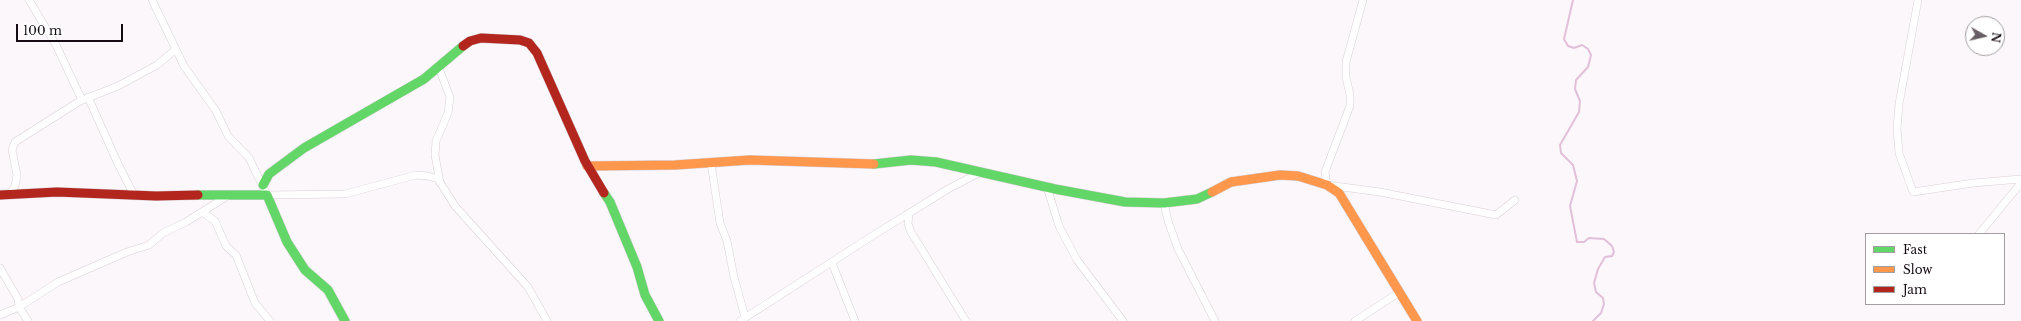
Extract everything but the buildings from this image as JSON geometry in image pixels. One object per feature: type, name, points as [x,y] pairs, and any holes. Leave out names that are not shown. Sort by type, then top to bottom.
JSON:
[{"type":"street","points":[[30,0],[85,98],[134,195]]},
{"type":"street","points":[[152,0],[184,66],[216,111],[228,136],[249,158],[263,185],[287,242],[305,270],[328,290],[344,321]]},
{"type":"street","points":[[1362,0],[1346,62],[1346,77],[1350,96],[1350,106],[1325,172],[1327,185],[1339,193],[1417,321]]},
{"type":"street","points":[[1918,0],[1899,104],[1897,129],[1899,153],[1913,192],[1973,183],[2021,179]]},
{"type":"street","points":[[263,185],[269,174],[304,148],[368,110],[401,93],[424,78],[470,41],[489,38],[520,40],[529,43],[537,53],[587,166],[610,202],[637,267],[645,295],[659,321]]},
{"type":"street","points":[[10,194],[15,186],[17,175],[12,150],[15,142],[85,98],[118,86],[157,65],[175,50]]},
{"type":"street","points":[[438,66],[450,97],[446,120],[436,141],[435,155],[440,183]]},
{"type":"street","points":[[587,166],[711,163],[750,160],[834,161],[882,164],[911,160],[936,162],[1047,187],[1125,202],[1164,203],[1197,199],[1232,182],[1280,175],[1298,176],[1327,185],[1380,192],[1496,215],[1515,200]]},
{"type":"street","points":[[711,163],[720,223],[727,241],[742,319],[909,214],[981,172]]},
{"type":"street","points":[[0,195],[57,192],[134,195],[345,194],[416,175],[428,176],[438,179],[464,218],[528,287],[547,321]]},
{"type":"street","points":[[1980,233],[2021,183]]},
{"type":"street","points":[[1047,187],[1059,226],[1078,260],[1123,321]]},
{"type":"street","points":[[0,316],[18,307],[58,282],[127,252],[149,245],[162,233],[202,212],[231,194]]},
{"type":"street","points":[[1164,203],[1168,221],[1178,249],[1215,321]]},
{"type":"street","points":[[202,212],[215,221],[226,246],[236,254],[255,302],[270,321]]},
{"type":"street","points":[[909,214],[908,224],[911,232],[966,321]]},
{"type":"street","points":[[832,263],[855,321]]},
{"type":"street","points":[[0,268],[18,299],[18,307],[28,321]]},
{"type":"street","points":[[1355,321],[1400,292]]},
{"type":"waterway","points":[[1573,0],[1564,39],[1568,46],[1574,48],[1582,45],[1588,49],[1591,55],[1588,67],[1576,80],[1575,89],[1580,101],[1579,112],[1560,145],[1561,153],[1573,165],[1577,181],[1570,206],[1577,242],[1584,242],[1589,238],[1604,239],[1612,246],[1614,252],[1612,256],[1605,257],[1598,269],[1594,283],[1596,292],[1603,298],[1604,304],[1601,313],[1593,321]]},
{"type":"traffic: fast","points":[[263,185],[269,174],[304,148],[424,79],[463,46]]},
{"type":"traffic: fast","points":[[874,164],[911,160],[936,162],[1055,189],[1125,202],[1164,203],[1197,199],[1212,192]]},
{"type":"traffic: fast","points":[[604,193],[610,202],[637,267],[645,295],[659,321]]},
{"type":"traffic: fast","points":[[198,195],[267,195],[287,242],[305,270],[328,290],[345,321]]},
{"type":"traffic: slow","points":[[587,166],[675,165],[750,160],[874,164]]},
{"type":"traffic: slow","points":[[1212,192],[1231,182],[1280,175],[1298,176],[1327,185],[1339,193],[1417,321]]},
{"type":"traffic: jam","points":[[463,46],[470,41],[481,38],[520,40],[529,43],[537,53],[585,161],[604,193]]},
{"type":"traffic: jam","points":[[0,195],[57,192],[156,196],[198,195]]}]
